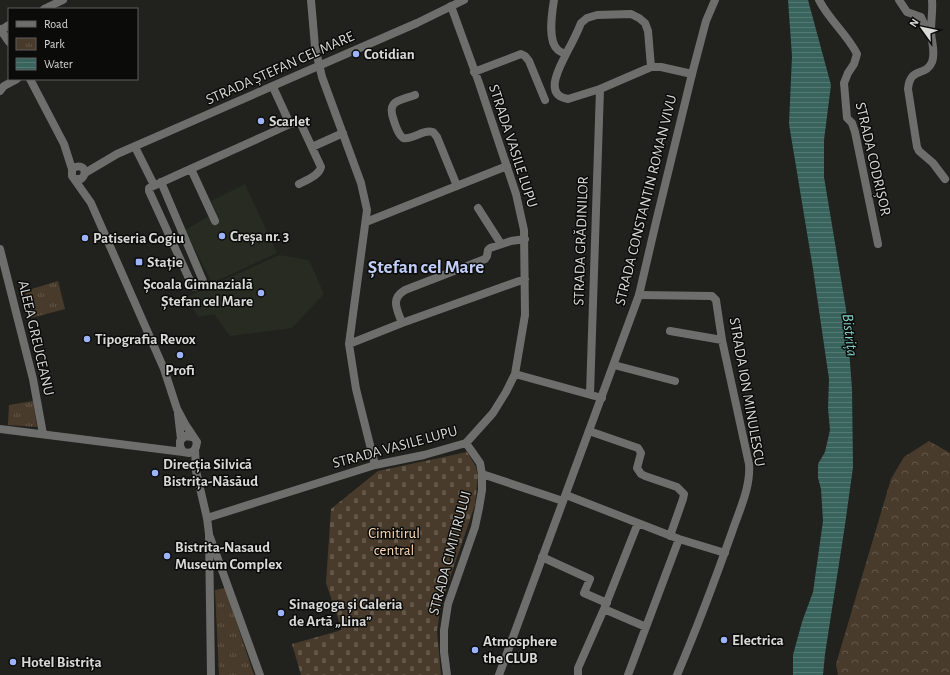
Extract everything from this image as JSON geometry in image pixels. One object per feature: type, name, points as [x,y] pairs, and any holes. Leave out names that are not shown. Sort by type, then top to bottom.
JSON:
[{"type":"street","points":[[46,8],[63,0]]},
{"type":"street","points":[[311,0],[315,47],[322,77],[343,133],[368,210],[349,344],[355,383],[375,465]]},
{"type":"street","name":"STRADA ȘTEFAN CEL MARE","points":[[90,200],[75,179],[82,179],[81,170],[273,87],[319,65],[417,23],[464,0]]},
{"type":"street","points":[[554,0],[551,39],[554,46],[559,51],[566,54]]},
{"type":"street","name":"STRADA CONSTANTIN ROMAN VIVU","points":[[499,675],[640,295],[692,74],[706,21],[715,0]]},
{"type":"street","name":"STRADA CODRIȘOR","points":[[819,0],[852,44],[857,54],[854,64],[844,83],[845,106],[847,118],[852,123],[855,132],[878,244]]},
{"type":"street","points":[[899,0],[907,12],[921,17],[925,26],[931,32]]},
{"type":"street","points":[[932,0],[932,61],[926,69],[912,76],[908,83],[908,90],[917,147],[919,151],[933,163],[945,179]]},
{"type":"street","name":"STRADA VASILE LUPU","points":[[207,518],[375,465],[424,455],[466,443],[493,413],[515,374],[525,315],[524,230],[516,194],[507,166],[451,6]]},
{"type":"street","points":[[651,68],[648,31],[645,23],[640,18],[631,14],[597,15],[587,18],[581,24],[556,75],[554,84],[558,95],[568,100],[651,68],[661,67],[692,74]]},
{"type":"street","points":[[0,29],[8,41]]},
{"type":"street","points":[[474,72],[522,54],[529,61],[545,100]]},
{"type":"street","points":[[0,91],[4,86],[15,80]]},
{"type":"street","points":[[31,80],[64,144],[81,170],[90,200],[164,369],[177,409],[192,437],[197,442],[195,449],[196,471],[207,518],[209,534],[211,675]]},
{"type":"street","points":[[273,87],[290,124]]},
{"type":"street","name":"STRADA GRĂDINILOR","points":[[590,394],[600,88]]},
{"type":"street","points":[[415,95],[395,103],[391,107],[391,113],[399,132],[403,138],[408,139],[426,131],[433,132],[437,137],[457,186]]},
{"type":"street","points":[[135,147],[158,184],[203,281],[202,285],[195,287],[192,285],[149,191],[149,188],[158,184],[290,124],[298,122],[301,124],[320,164],[320,170],[317,174],[299,184]]},
{"type":"street","points":[[312,147],[343,133]]},
{"type":"street","points":[[366,222],[507,166]]},
{"type":"street","points":[[191,169],[216,220]]},
{"type":"street","points":[[478,208],[501,244]]},
{"type":"street","points":[[402,322],[396,305],[396,301],[400,293],[485,259],[489,249],[501,244],[525,239]]},
{"type":"street","name":"ALEEA GREUCEANU","points":[[0,249],[33,379],[43,434]]},
{"type":"street","points":[[349,344],[402,322],[525,279]]},
{"type":"street","name":"STRADA ION MINULESCU","points":[[640,295],[712,296],[714,298],[717,303],[722,340],[750,471],[743,499],[725,553],[677,675]]},
{"type":"street","points":[[670,331],[722,340]]},
{"type":"street","points":[[614,365],[675,381]]},
{"type":"street","points":[[515,374],[602,398]]},
{"type":"street","points":[[177,409],[181,440],[180,448],[185,452],[196,471]]},
{"type":"street","points":[[0,429],[185,452],[192,452],[195,449]]},
{"type":"street","points":[[590,431],[638,448],[641,454],[637,468],[641,474],[682,490],[684,494],[683,499],[670,536]]},
{"type":"street","points":[[155,448],[167,446],[181,440],[185,436],[192,437]]},
{"type":"street","name":"STRADA CIMITIRULUI","points":[[447,675],[444,652],[444,630],[448,604],[479,508],[482,474],[480,463],[466,443]]},
{"type":"street","points":[[482,474],[564,498],[670,536],[725,553]]},
{"type":"street","points":[[578,675],[578,668],[606,606],[638,524]]},
{"type":"street","points":[[209,534],[260,675]]},
{"type":"street","points":[[628,675],[679,539]]},
{"type":"street","points":[[542,557],[590,579],[584,593],[646,627]]},
{"type":"shaded area","points":[[245,184],[277,253],[212,283],[185,230],[216,212],[211,201]]},
{"type":"shaded area","points":[[279,255],[309,260],[324,294],[292,328],[230,336],[214,314],[198,317],[187,297]]},
{"type":"green space","points":[[58,281],[65,309],[31,318],[25,291]]},
{"type":"green space","points":[[33,401],[37,427],[8,425],[9,405]]},
{"type":"green space","points":[[929,441],[950,453],[950,675],[838,675],[836,664],[891,479],[904,457]]},
{"type":"green space","name":"Cimitirul central","points":[[467,452],[475,465],[478,475],[475,505],[441,604],[437,631],[441,675],[301,675],[292,644],[342,630],[326,583],[331,509],[378,471]]},
{"type":"green space","points":[[225,588],[254,675],[219,675],[215,590]]},
{"type":"water","points":[[788,0],[808,0],[831,85],[824,140],[824,177],[846,309],[852,389],[853,467],[823,675],[793,675],[793,655],[802,622],[813,592],[823,521],[821,489],[818,478],[818,464],[825,452],[830,430],[828,408],[829,379],[813,269],[789,124],[792,56]]},
{"type":"place","name":"Cotidian","points":[[356,54]]},
{"type":"place","name":"Scarlet","points":[[261,121]]},
{"type":"place","name":"Creșa nr. 3","points":[[222,236]]},
{"type":"place","name":"Patiseria Gogiu","points":[[85,238]]},
{"type":"place","name":"Stație","points":[[139,262]]},
{"type":"place","name":"Școala Gimnazială Ștefan cel Mare","points":[[261,293]]},
{"type":"place","name":"Tipografia Revox","points":[[87,339]]},
{"type":"place","name":"Profi","points":[[180,355]]},
{"type":"place","name":"Direcția Silvică Bistrița-Năsăud","points":[[155,473]]},
{"type":"place","name":"Bistrita-Nasaud Museum Complex","points":[[167,556]]},
{"type":"place","name":"Sinagoga și Galeria de Artă „Lina”","points":[[281,613]]},
{"type":"place","name":"Electrica","points":[[724,640]]},
{"type":"place","name":"Atmosphere the CLUB","points":[[475,650]]},
{"type":"place","name":"Hotel Bistrița","points":[[13,662]]},
{"type":"district","name":"Ștefan cel Mare","points":[[426,267]]},
{"type":"water label","name":"Bistrița","points":[[850,335]]}]
